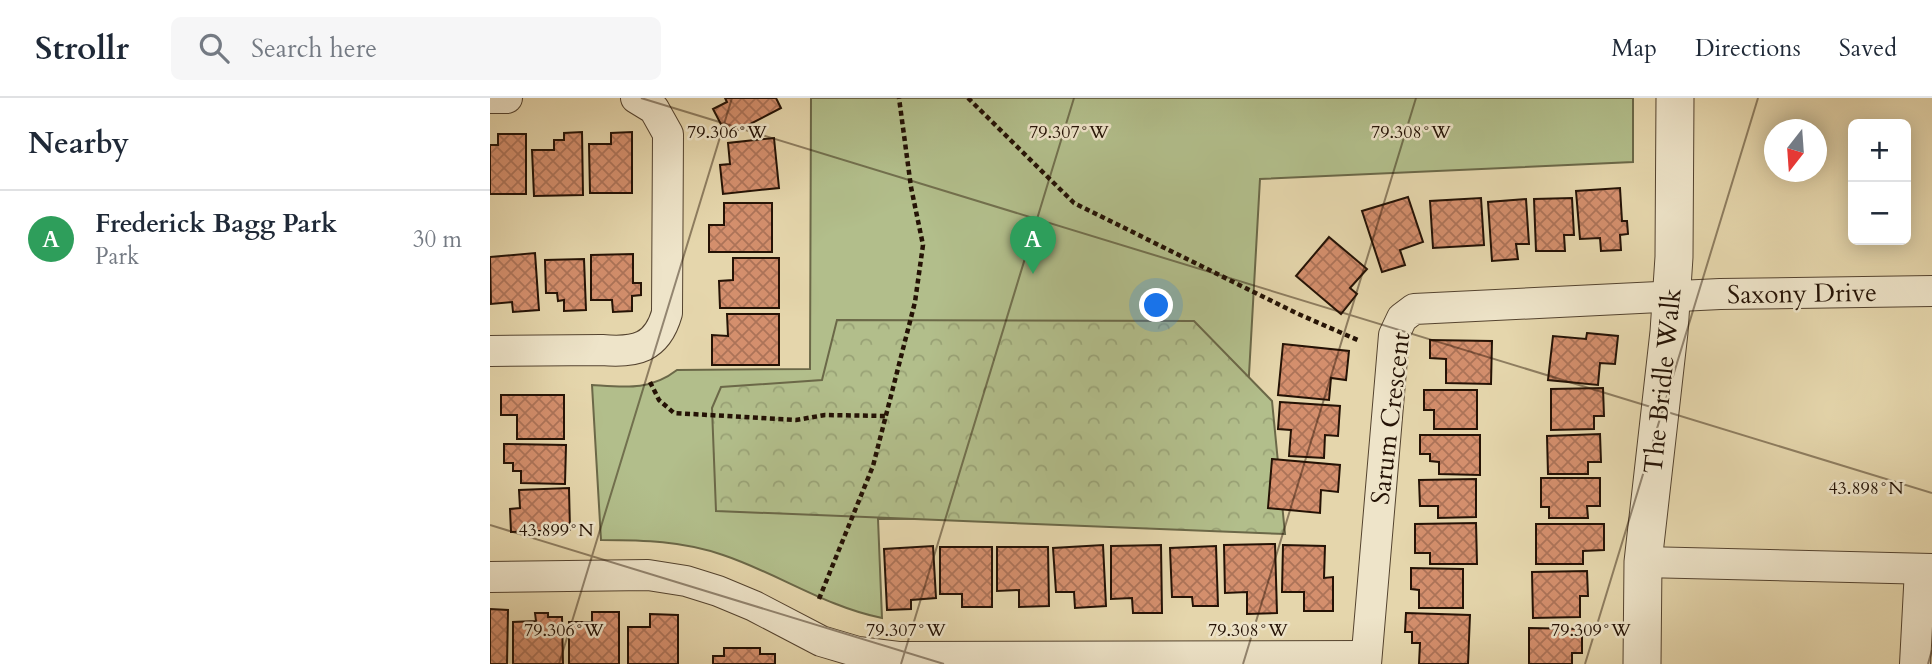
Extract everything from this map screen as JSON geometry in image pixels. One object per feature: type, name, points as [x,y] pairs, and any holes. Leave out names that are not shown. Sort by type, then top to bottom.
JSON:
[{"type":"street","points":[[490,98],[507,98]]},
{"type":"street","points":[[490,351],[621,352],[641,348],[655,339],[663,327],[667,313],[668,134],[654,109],[636,98]]},
{"type":"street","name":"The Bridle Walk","points":[[1642,664],[1643,562],[1670,332],[1675,98]]},
{"type":"street","name":"Saxony Drive","points":[[1671,297],[1932,291]]},
{"type":"street","name":"Sarum Crescent","points":[[1366,660],[1394,335],[1402,318],[1414,309],[1430,307],[1671,297]]},
{"type":"street","points":[[1643,562],[1926,569],[1915,664]]},
{"type":"street","points":[[490,577],[649,575],[686,581],[754,606],[820,652],[858,652],[898,657],[1080,661],[1366,660]]},
{"type":"path","points":[[819,599],[873,466],[915,302],[923,245],[911,187],[899,98]]},
{"type":"path","points":[[968,98],[1074,203],[1296,313],[1360,341]]},
{"type":"path","points":[[650,382],[659,400],[674,413],[796,421],[825,415],[886,415]]},
{"type":"green space","points":[[811,98],[1633,98],[1633,162],[1260,179],[1241,517],[878,519],[882,618],[841,606],[743,562],[708,550],[663,542],[601,540],[592,385],[647,385],[677,370],[810,369]]},
{"type":"green space","points":[[837,320],[1194,321],[1272,401],[1285,534],[716,511],[712,408],[721,387],[822,380]]},
{"type":"building","points":[[725,98],[776,98],[781,108],[727,136],[713,109],[727,102]]},
{"type":"building","points":[[582,132],[583,195],[534,196],[532,150],[554,150],[554,140],[564,140],[564,133]]},
{"type":"building","points":[[632,132],[632,193],[590,193],[589,144],[611,144],[611,133]]},
{"type":"building","points":[[498,134],[526,134],[526,194],[490,194],[490,145],[498,145]]},
{"type":"building","points":[[774,138],[779,188],[723,194],[720,165],[730,164],[728,143]]},
{"type":"building","points":[[1620,188],[1622,221],[1627,221],[1628,234],[1620,235],[1621,250],[1601,251],[1600,238],[1580,239],[1576,191]]},
{"type":"building","points":[[1408,197],[1423,242],[1400,250],[1405,265],[1382,272],[1362,211]]},
{"type":"building","points":[[1481,198],[1484,245],[1433,248],[1430,201]]},
{"type":"building","points":[[1572,198],[1574,235],[1564,235],[1565,251],[1536,251],[1534,199]]},
{"type":"building","points":[[1526,199],[1529,244],[1516,244],[1518,259],[1492,261],[1488,202]]},
{"type":"building","points":[[724,203],[772,203],[772,252],[709,252],[709,225],[724,225]]},
{"type":"building","points":[[1329,237],[1367,269],[1350,288],[1357,294],[1341,314],[1296,276]]},
{"type":"building","points":[[535,253],[539,310],[513,312],[512,302],[491,304],[490,257]]},
{"type":"building","points":[[633,254],[633,283],[641,283],[641,295],[632,296],[632,311],[613,312],[612,300],[591,300],[591,255]]},
{"type":"building","points":[[733,258],[779,258],[779,308],[720,308],[719,281],[733,280]]},
{"type":"building","points":[[584,259],[586,310],[564,311],[564,300],[558,301],[557,293],[546,293],[545,260]]},
{"type":"building","points":[[727,314],[779,314],[779,365],[712,365],[712,335],[728,336]]},
{"type":"building","points":[[1587,333],[1618,336],[1615,364],[1600,363],[1598,385],[1548,380],[1553,336],[1586,339]]},
{"type":"building","points":[[1430,340],[1492,341],[1491,384],[1446,383],[1446,359],[1430,358]]},
{"type":"building","points":[[1283,344],[1349,351],[1346,380],[1331,378],[1329,400],[1278,395]]},
{"type":"building","points":[[1603,388],[1604,416],[1594,416],[1594,429],[1551,430],[1551,389]]},
{"type":"building","points":[[1424,390],[1477,390],[1477,429],[1434,429],[1434,410],[1424,410]]},
{"type":"building","points":[[501,395],[564,395],[564,439],[517,439],[517,415],[501,415]]},
{"type":"building","points":[[1280,402],[1340,406],[1338,436],[1325,435],[1324,458],[1289,456],[1291,430],[1278,429]]},
{"type":"building","points":[[1600,434],[1601,462],[1588,462],[1588,474],[1548,474],[1547,436]]},
{"type":"building","points":[[1420,435],[1480,435],[1480,475],[1439,474],[1439,462],[1430,461],[1430,454],[1420,454]]},
{"type":"building","points":[[504,444],[566,445],[565,484],[521,483],[521,471],[513,471],[513,463],[504,463]]},
{"type":"building","points":[[1272,459],[1340,465],[1338,492],[1321,490],[1320,513],[1268,508]]},
{"type":"building","points":[[1541,478],[1600,478],[1600,506],[1587,506],[1588,518],[1549,518],[1549,507],[1541,507]]},
{"type":"building","points":[[1476,479],[1476,517],[1438,518],[1438,506],[1420,506],[1419,480]]},
{"type":"building","points":[[569,488],[570,530],[511,532],[510,509],[520,508],[519,490]]},
{"type":"building","points":[[1476,523],[1477,564],[1430,564],[1430,553],[1415,553],[1415,524]]},
{"type":"building","points":[[1536,524],[1604,524],[1604,550],[1583,551],[1583,564],[1536,564]]},
{"type":"building","points":[[1275,544],[1277,613],[1247,614],[1247,592],[1225,593],[1224,545]]},
{"type":"building","points":[[1103,545],[1106,606],[1075,608],[1074,592],[1056,592],[1053,548]]},
{"type":"building","points":[[1161,545],[1162,613],[1133,613],[1132,598],[1111,599],[1111,546]]},
{"type":"building","points":[[1283,545],[1325,546],[1324,578],[1333,577],[1333,611],[1304,611],[1304,592],[1282,592]]},
{"type":"building","points":[[933,546],[936,598],[911,600],[911,609],[887,610],[884,549]]},
{"type":"building","points":[[1216,546],[1218,606],[1193,606],[1192,597],[1172,597],[1170,548]]},
{"type":"building","points":[[940,547],[992,547],[992,607],[962,607],[962,594],[940,594]]},
{"type":"building","points":[[997,547],[1048,547],[1049,606],[1019,607],[1019,590],[997,591]]},
{"type":"building","points":[[1411,568],[1463,569],[1463,608],[1419,608],[1419,590],[1411,589]]},
{"type":"building","points":[[1587,571],[1588,596],[1580,596],[1580,617],[1533,618],[1532,572]]},
{"type":"building","points":[[490,609],[508,610],[507,664],[490,664]]},
{"type":"building","points":[[592,612],[619,612],[619,664],[569,664],[569,622],[592,622]]},
{"type":"building","points":[[535,613],[562,617],[563,664],[513,664],[513,622],[536,621]]},
{"type":"building","points":[[1406,613],[1470,615],[1468,664],[1419,664],[1420,643],[1412,643],[1412,632],[1405,632]]},
{"type":"building","points":[[650,614],[678,615],[678,664],[628,664],[628,627],[650,627]]},
{"type":"building","points":[[1529,628],[1582,629],[1582,653],[1572,653],[1572,664],[1529,664]]},
{"type":"building","points":[[724,648],[760,648],[760,654],[775,654],[775,664],[713,664],[713,656],[724,656]]},
{"type":"place","name":"Frederick Bagg Park","points":[[1033,274]]}]
